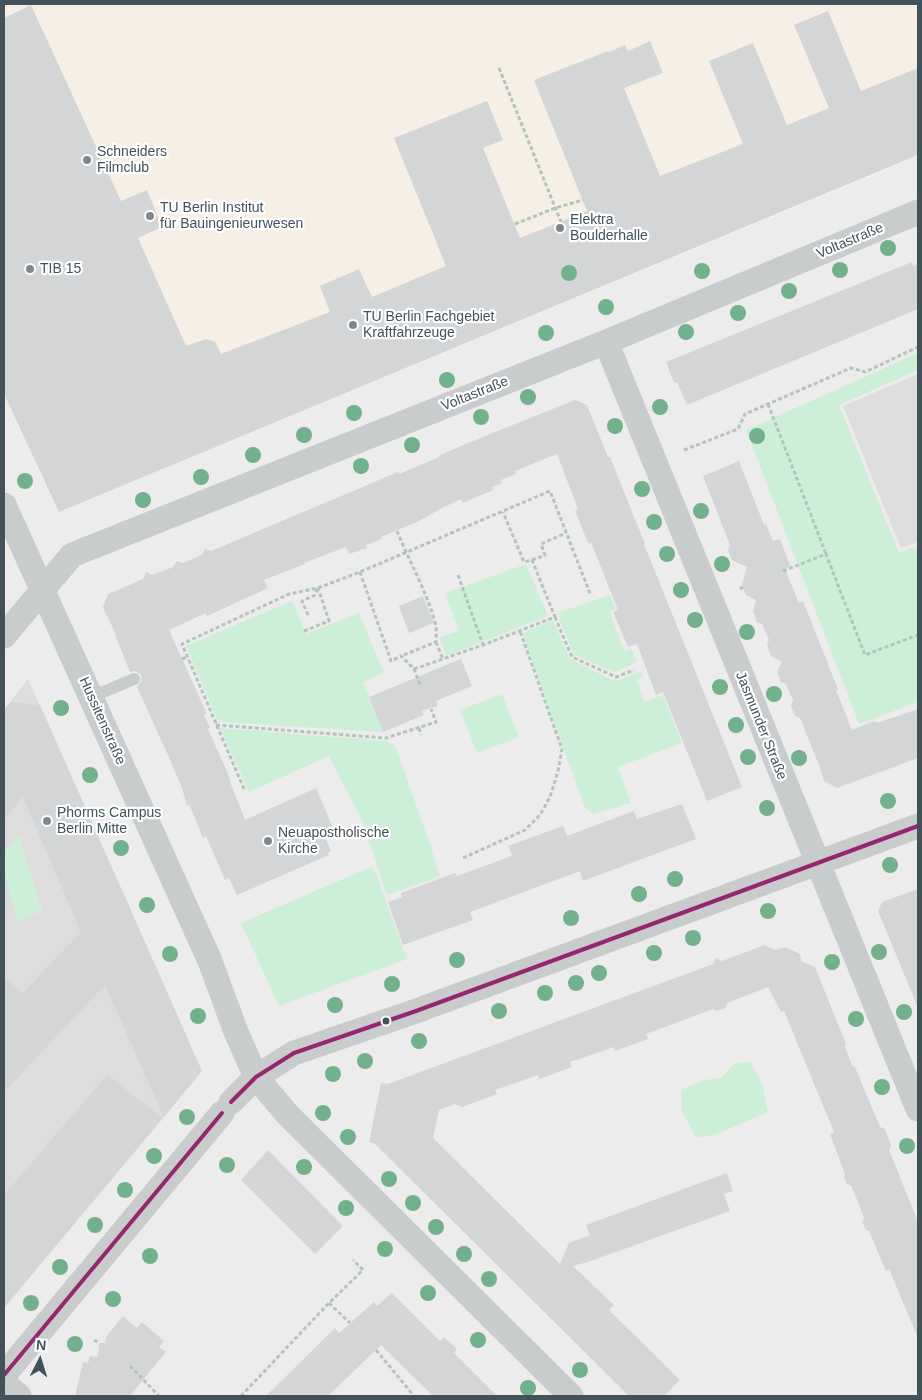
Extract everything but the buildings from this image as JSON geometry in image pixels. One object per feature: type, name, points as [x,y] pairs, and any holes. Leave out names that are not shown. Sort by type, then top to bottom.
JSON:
[{"type":"street","name":"Voltastraße","points":[[4,636],[72,555],[606,342],[918,212]]},
{"type":"street","name":"Jasmunder Straße","points":[[606,342],[918,1109]]},
{"type":"street","name":"Hussitenstraße","points":[[4,505],[210,961],[236,1032],[256,1077],[287,1114],[571,1396]]},
{"type":"street","points":[[4,1375],[226,1107],[256,1077],[294,1053],[401,1016],[918,826]]},
{"type":"street","points":[[4,1383],[19,1396]]},
{"type":"lane","points":[[91,697],[134,679]]},
{"type":"path","points":[[499,68],[561,222]]},
{"type":"path","points":[[515,224],[555,208],[583,200]]},
{"type":"path","points":[[684,450],[738,429],[745,414],[851,368],[865,372],[918,346]]},
{"type":"path","points":[[768,404],[865,655],[918,635]]},
{"type":"path","points":[[244,789],[182,644],[289,594],[318,588],[360,572],[550,491],[591,596]]},
{"type":"path","points":[[503,512],[524,562],[545,555],[541,544],[566,533]]},
{"type":"path","points":[[397,531],[436,624],[436,642],[443,659]]},
{"type":"path","points":[[783,571],[826,554]]},
{"type":"path","points":[[532,560],[572,657],[616,677],[634,670]]},
{"type":"path","points":[[360,572],[391,661],[436,642]]},
{"type":"path","points":[[458,575],[484,645]]},
{"type":"path","points":[[308,615],[302,601],[315,595],[318,588]]},
{"type":"path","points":[[304,631],[329,621],[318,588]]},
{"type":"path","points":[[414,669],[520,632],[555,617]]},
{"type":"path","points":[[463,858],[525,830],[540,815],[547,803],[558,771],[562,749],[520,632]]},
{"type":"path","points":[[401,656],[414,669],[422,687]]},
{"type":"path","points":[[182,659],[187,657]]},
{"type":"path","points":[[216,725],[386,738],[436,722],[431,709]]},
{"type":"path","points":[[419,728],[421,735]]},
{"type":"path","points":[[241,1396],[363,1270],[353,1260]]},
{"type":"path","points":[[330,1304],[350,1324]]},
{"type":"path","points":[[94,1340],[99,1343]]},
{"type":"path","points":[[376,1350],[414,1396]]},
{"type":"path","points":[[130,1366],[158,1396]]},
{"type":"shaded area","points":[[4,4],[918,4],[918,157],[58,512],[4,395]]},
{"type":"shaded area","points":[[918,374],[918,542],[901,548],[843,406]]},
{"type":"shaded area","points":[[28,679],[202,1071],[4,1308],[4,710]]},
{"type":"green space","points":[[918,353],[918,370],[839,405],[899,553],[918,546],[918,702],[859,724],[746,430]]},
{"type":"green space","points":[[526,564],[548,616],[446,656],[440,637],[459,631],[445,593]]},
{"type":"green space","points":[[610,595],[616,609],[610,612],[624,651],[632,649],[637,662],[614,672],[574,655],[557,613]]},
{"type":"green space","points":[[292,601],[306,634],[359,613],[384,673],[363,682],[383,732],[218,722],[186,646]]},
{"type":"green space","points":[[553,620],[570,659],[615,681],[641,671],[643,677],[637,680],[644,702],[663,695],[682,743],[618,767],[631,803],[593,814],[585,808],[522,633]]},
{"type":"green space","points":[[502,694],[519,737],[477,753],[460,710]]},
{"type":"green space","points":[[220,728],[386,741],[395,745],[440,876],[387,895],[363,823],[329,756],[249,792]]},
{"type":"green space","points":[[19,836],[42,911],[18,922],[4,874],[4,853]]},
{"type":"green space","points":[[373,866],[407,959],[279,1006],[241,923]]},
{"type":"green space","points":[[750,1062],[762,1083],[768,1112],[717,1134],[696,1138],[682,1112],[681,1090],[706,1080],[721,1078],[735,1063]]},
{"type":"transit line","points":[[231,1102],[256,1077],[294,1053],[416,1011],[918,826]]},
{"type":"transit line","points":[[4,1375],[222,1113]]},
{"type":"place","name":"Schneiders Filmclub","points":[[87,160]]},
{"type":"place","name":"TU Berlin Institut für Bauingenieurwesen","points":[[150,216]]},
{"type":"place","name":"Elektra Boulderhalle","points":[[560,228]]},
{"type":"place","name":"TIB 15","points":[[30,269]]},
{"type":"place","name":"TU Berlin Fachgebiet Kraftfahrzeuge","points":[[353,325]]},
{"type":"place","name":"Phorms Campus Berlin Mitte","points":[[47,821]]},
{"type":"place","name":"Neuapostholische Kirche","points":[[268,841]]}]
